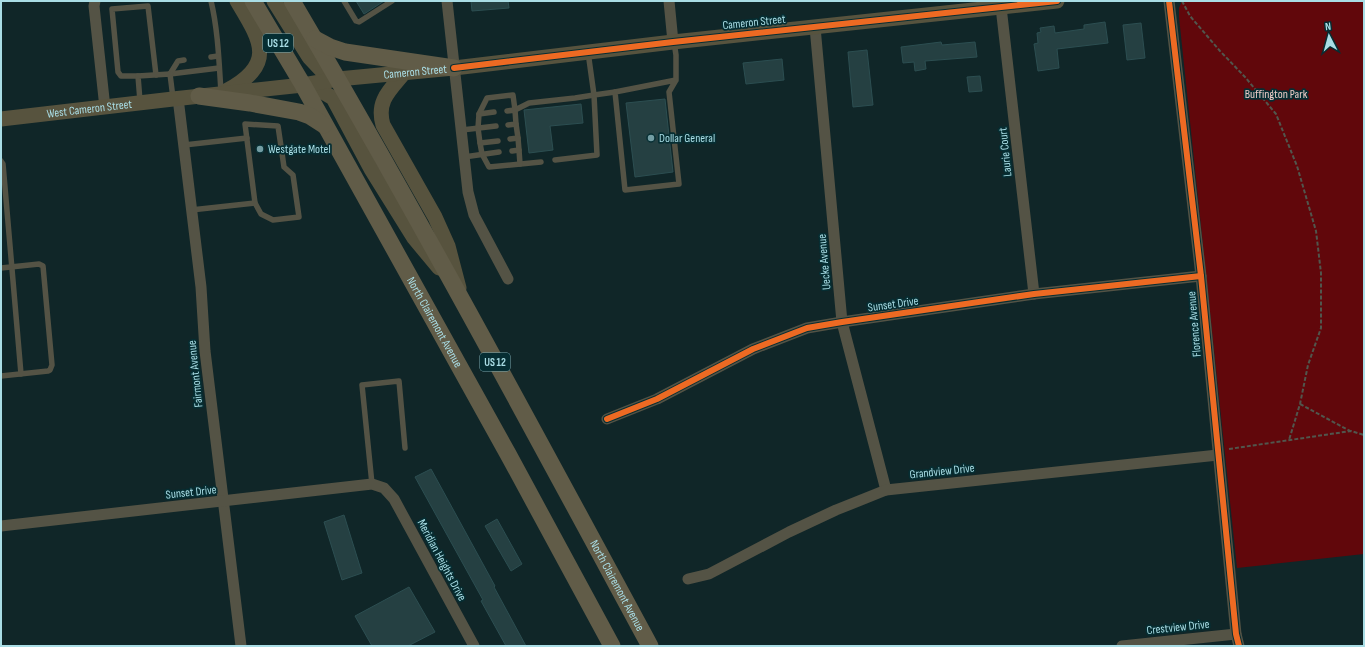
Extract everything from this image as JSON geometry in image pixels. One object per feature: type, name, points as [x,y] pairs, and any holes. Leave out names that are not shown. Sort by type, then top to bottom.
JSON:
[{"type":"main road","points":[[221,94],[247,78],[253,71],[258,61],[259,44],[255,30],[238,1]]},
{"type":"main road","name":"North Clairemont Avenue","points":[[253,1],[303,85],[508,454],[612,646]]},
{"type":"main road","points":[[274,1],[309,57],[325,74],[338,79]]},
{"type":"main road","name":"North Clairemont Avenue","points":[[292,1],[338,79],[544,449],[650,646]]},
{"type":"main road","name":"Cameron Street","points":[[176,98],[303,85],[338,79],[454,68],[674,42],[1058,1]]},
{"type":"main road","points":[[315,39],[330,47],[345,52],[454,68]]},
{"type":"main road","points":[[404,73],[387,94],[380,115],[383,125],[435,217],[448,246],[462,302]]},
{"type":"main road","points":[[303,85],[316,88],[333,98],[371,169],[414,238],[451,283]]},
{"type":"main road","points":[[199,96],[299,112],[310,116],[326,127]]},
{"type":"main road","name":"West Cameron Street","points":[[1,119],[105,108],[176,98]]},
{"type":"main road","points":[[592,609],[621,646]]},
{"type":"street","points":[[95,1],[94,6],[105,108]]},
{"type":"street","points":[[446,1],[468,192],[474,215],[508,279]]},
{"type":"street","points":[[669,1],[674,42]]},
{"type":"street","name":"Florence Avenue","points":[[1169,1],[1201,276],[1217,453],[1236,634],[1239,646]]},
{"type":"street","name":"Laurie Court","points":[[1001,7],[1034,294]]},
{"type":"street","name":"Uecke Avenue","points":[[815,27],[842,322],[886,490]]},
{"type":"street","name":"Fairmont Avenue","points":[[176,98],[184,145],[192,210],[201,287],[205,351],[222,502],[241,646]]},
{"type":"street","name":"Sunset Drive","points":[[607,419],[657,399],[753,349],[807,328],[1034,294],[1201,276]]},
{"type":"street","name":"Grandview Drive","points":[[688,578],[709,574],[816,519],[886,490],[1217,453]]},
{"type":"street","name":"Sunset Drive","points":[[1,526],[372,484],[384,488]]},
{"type":"street","name":"Meridian Heights Drive","points":[[384,488],[388,490],[394,499],[474,646]]},
{"type":"street","name":"Crestview Drive","points":[[1122,646],[1236,634]]},
{"type":"lane","points":[[211,1],[214,12],[220,68],[221,94]]},
{"type":"lane","points":[[344,1],[356,21],[359,22],[385,3],[392,1]]},
{"type":"lane","points":[[156,75],[148,6],[112,9],[118,72],[121,76],[138,76],[156,75],[170,74],[220,68]]},
{"type":"lane","points":[[615,92],[625,190],[679,184],[668,92],[676,80],[676,55],[674,42]]},
{"type":"lane","points":[[554,160],[597,155],[594,95],[588,52]]},
{"type":"lane","points":[[210,57],[218,56]]},
{"type":"lane","points":[[176,98],[170,74],[178,61],[184,60]]},
{"type":"lane","points":[[138,76],[140,103]]},
{"type":"lane","points":[[507,111],[515,110],[529,103],[615,92],[676,80]]},
{"type":"lane","points":[[520,164],[513,95],[487,98],[479,114],[478,128],[482,154],[490,167],[541,162]]},
{"type":"lane","points":[[479,114],[494,112]]},
{"type":"lane","points":[[245,124],[278,126],[284,167],[293,175],[299,217],[273,220],[261,214],[255,203],[247,138],[245,124]]},
{"type":"lane","points":[[508,125],[516,124]]},
{"type":"lane","points":[[462,130],[496,126]]},
{"type":"lane","points":[[184,145],[247,138]]},
{"type":"lane","points":[[510,139],[518,138]]},
{"type":"lane","points":[[480,143],[498,141]]},
{"type":"lane","points":[[512,151],[518,150]]},
{"type":"lane","points":[[464,157],[499,152]]},
{"type":"lane","points":[[1,161],[3,164],[21,374]]},
{"type":"lane","points":[[192,210],[255,203]]},
{"type":"lane","points":[[1,268],[39,264],[43,266],[52,365],[48,371],[1,376]]},
{"type":"lane","points":[[372,484],[362,385],[398,381],[405,448]]},
{"type":"path","points":[[1182,1],[1190,16],[1276,114],[1299,173],[1316,231],[1321,273],[1321,328],[1308,365],[1300,404],[1289,440]]},
{"type":"path","points":[[1300,404],[1351,431],[1364,435]]},
{"type":"path","points":[[1217,453],[1351,431]]},
{"type":"green space","name":"Buffington Park","points":[[1182,1],[1364,1],[1364,554],[1237,568],[1179,17],[1179,8]]},
{"type":"building","points":[[356,1],[384,1],[364,14]]},
{"type":"building","points":[[471,1],[508,1],[509,8],[472,11]]},
{"type":"building","points":[[1105,22],[1108,43],[1057,49],[1059,68],[1038,71],[1034,44],[1038,43],[1037,33],[1041,32],[1040,28],[1054,26],[1055,33],[1084,29],[1084,25]]},
{"type":"building","points":[[1141,23],[1145,58],[1127,60],[1123,25]]},
{"type":"building","points":[[941,42],[942,45],[975,42],[977,57],[925,61],[926,69],[915,71],[914,62],[903,63],[901,47]]},
{"type":"building","points":[[867,50],[873,105],[853,107],[848,52]]},
{"type":"building","points":[[782,59],[784,80],[746,84],[743,63]]},
{"type":"building","points":[[980,76],[982,91],[969,92],[967,77]]},
{"type":"building","name":"Dollar General","points":[[665,99],[673,172],[635,177],[626,103]]},
{"type":"building","points":[[581,104],[583,123],[550,126],[553,150],[529,153],[524,110]]},
{"type":"building","points":[[431,469],[526,646],[506,646],[481,601],[483,600],[415,477]]},
{"type":"building","points":[[344,515],[362,573],[342,580],[324,522]]},
{"type":"building","points":[[497,519],[522,564],[511,571],[485,526]]},
{"type":"building","points":[[409,587],[435,632],[408,646],[372,646],[355,616]]},
{"type":"cycle path","points":[[454,68],[673,42],[1057,1]]},
{"type":"cycle path","points":[[1169,1],[1201,276],[1236,634],[1239,646]]},
{"type":"cycle path","points":[[607,419],[657,399],[753,349],[807,328],[1034,294],[1201,276]]},
{"type":"place","name":"Dollar General","points":[[651,138]]},
{"type":"place","name":"Westgate Motel","points":[[260,149]]}]
